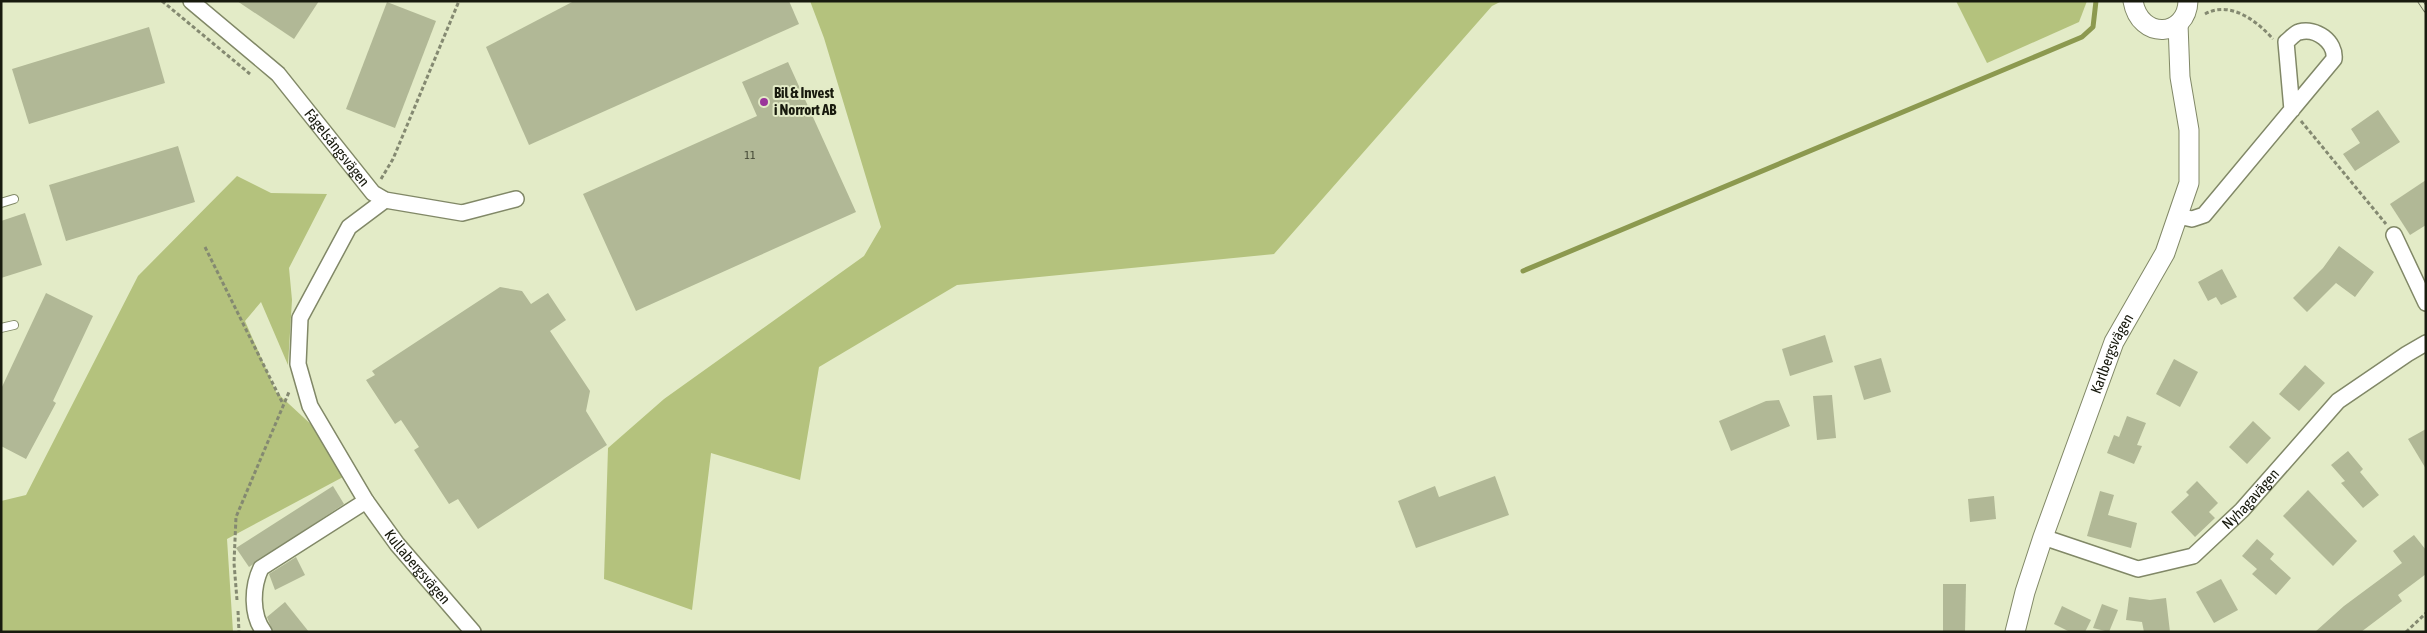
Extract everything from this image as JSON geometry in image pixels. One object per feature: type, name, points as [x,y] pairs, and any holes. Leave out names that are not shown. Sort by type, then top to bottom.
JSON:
[{"type":"street","name":"Fågelsångsvägen","points":[[191,1],[278,74],[374,193],[385,200]]},
{"type":"street","name":"Karlbergsvägen","points":[[2133,1],[2135,12],[2140,20],[2148,26],[2157,29],[2180,77]]},
{"type":"street","points":[[2157,29],[2170,28],[2178,24],[2192,3]]},
{"type":"street","name":"Karlbergsvägen","points":[[2015,632],[2025,592],[2043,537],[2114,342],[2164,253],[2189,183],[2189,130],[2180,77],[2178,24]]},
{"type":"street","points":[[2178,216],[2192,218],[2204,215],[2292,110],[2334,59],[2335,52],[2330,42],[2314,32],[2298,32],[2286,42],[2292,110]]},
{"type":"street","points":[[385,200],[462,213],[516,199]]},
{"type":"street","name":"Kullabergsvägen","points":[[385,200],[349,227],[300,318],[298,364],[310,406],[366,501],[397,544],[473,632]]},
{"type":"street","points":[[2394,234],[2426,303]]},
{"type":"street","name":"Nyhagavägen","points":[[2043,537],[2138,569],[2192,556],[2242,510],[2338,401],[2426,343]]},
{"type":"street","points":[[264,632],[257,623],[256,613],[255,582],[261,568],[366,501]]},
{"type":"lane","points":[[1,203],[14,199]]},
{"type":"lane","points":[[1,328],[14,325]]},
{"type":"path","points":[[162,1],[252,75]]},
{"type":"path","points":[[205,247],[283,405]]},
{"type":"path","points":[[239,632],[234,563],[236,517],[290,389]]},
{"type":"path","points":[[2406,632],[2426,613]]},
{"type":"green space","points":[[810,1],[1502,1],[1492,6],[1274,254],[957,285],[819,367],[800,480],[711,453],[692,610],[604,579],[608,448],[664,399],[864,256],[881,227],[824,38]]},
{"type":"green space","points":[[1956,1],[2087,1],[2079,22],[1987,63]]},
{"type":"green space","points":[[237,176],[271,193],[327,194],[289,268],[292,300],[288,365],[261,302],[245,321],[276,392],[315,428],[343,477],[227,539],[233,632],[1,632],[1,501],[26,495],[138,276]]},
{"type":"building","points":[[237,1],[319,1],[294,39]]},
{"type":"building","points":[[574,1],[789,1],[799,24],[529,145],[486,47]]},
{"type":"building","points":[[387,2],[436,21],[395,128],[346,109]]},
{"type":"building","points":[[149,27],[165,83],[29,124],[12,69]]},
{"type":"building","points":[[788,62],[856,212],[636,311],[583,194],[757,116],[742,82]]},
{"type":"building","points":[[2378,110],[2400,142],[2355,171],[2343,154],[2360,143],[2351,129]]},
{"type":"building","points":[[178,146],[195,202],[66,241],[49,185]]},
{"type":"building","points":[[2426,180],[2426,225],[2410,235],[2390,204]]},
{"type":"building","points":[[25,213],[42,265],[1,278],[1,221]]},
{"type":"building","points":[[2339,246],[2374,272],[2355,297],[2336,283],[2307,312],[2293,298],[2323,268]]},
{"type":"building","points":[[2222,269],[2237,297],[2221,305],[2216,297],[2208,301],[2198,282]]},
{"type":"building","points":[[500,287],[522,291],[531,304],[548,293],[566,320],[550,331],[590,391],[586,411],[607,445],[478,529],[458,499],[449,504],[414,450],[419,447],[401,420],[395,424],[366,380],[375,375],[372,371]]},
{"type":"building","points":[[46,293],[93,316],[53,401],[56,403],[26,459],[1,446],[1,389]]},
{"type":"building","points":[[1825,335],[1833,362],[1790,376],[1782,349]]},
{"type":"building","points":[[1881,358],[1891,392],[1864,400],[1854,366]]},
{"type":"building","points":[[2174,359],[2198,372],[2180,407],[2156,394]]},
{"type":"building","points":[[2305,365],[2325,383],[2299,411],[2279,394]]},
{"type":"building","points":[[1832,395],[1836,438],[1817,440],[1813,396]]},
{"type":"building","points":[[1779,400],[1790,426],[1731,451],[1719,421],[1766,401]]},
{"type":"building","points":[[2127,416],[2146,423],[2137,445],[2142,446],[2134,464],[2107,453],[2114,435],[2119,437]]},
{"type":"building","points":[[2253,421],[2271,438],[2247,464],[2229,447]]},
{"type":"building","points":[[2426,429],[2426,469],[2408,439]]},
{"type":"building","points":[[2348,451],[2363,469],[2360,472],[2379,495],[2363,508],[2341,483],[2345,481],[2331,465]]},
{"type":"building","points":[[1495,476],[1509,515],[1416,548],[1398,501],[1435,486],[1439,497]]},
{"type":"building","points":[[2197,481],[2218,503],[2209,512],[2215,518],[2195,537],[2171,512],[2189,495],[2186,492]]},
{"type":"building","points":[[333,486],[344,504],[249,567],[236,548]]},
{"type":"building","points":[[2308,490],[2357,541],[2333,566],[2283,516]]},
{"type":"building","points":[[2100,491],[2114,495],[2108,515],[2137,523],[2131,548],[2087,536]]},
{"type":"building","points":[[1994,496],[1996,519],[1970,522],[1968,499]]},
{"type":"building","points":[[2414,535],[2426,550],[2426,574],[2398,595],[2402,601],[2361,632],[2315,632],[2344,606],[2402,563],[2393,551]]},
{"type":"building","points":[[2257,539],[2274,554],[2270,559],[2291,578],[2276,595],[2252,574],[2257,569],[2242,556]]},
{"type":"building","points":[[296,557],[305,575],[275,590],[269,574]]},
{"type":"building","points":[[2221,579],[2238,610],[2214,623],[2196,592]]},
{"type":"building","points":[[1943,584],[1966,584],[1965,632],[1943,632]]},
{"type":"building","points":[[2129,597],[2150,600],[2166,598],[2170,632],[2144,632],[2142,622],[2126,620]]},
{"type":"building","points":[[285,602],[309,632],[273,632],[267,617]]},
{"type":"building","points":[[2102,604],[2118,610],[2109,632],[2093,628]]},
{"type":"building","points":[[2062,606],[2091,620],[2085,632],[2070,632],[2054,624]]},
{"type":"waterway","points":[[1523,271],[2082,37],[2093,27],[2096,1]]},
{"type":"railway","points":[[2420,1],[2426,10]]},
{"type":"place","name":"Bil & Invest i Norrort AB","points":[[764,102]]}]
